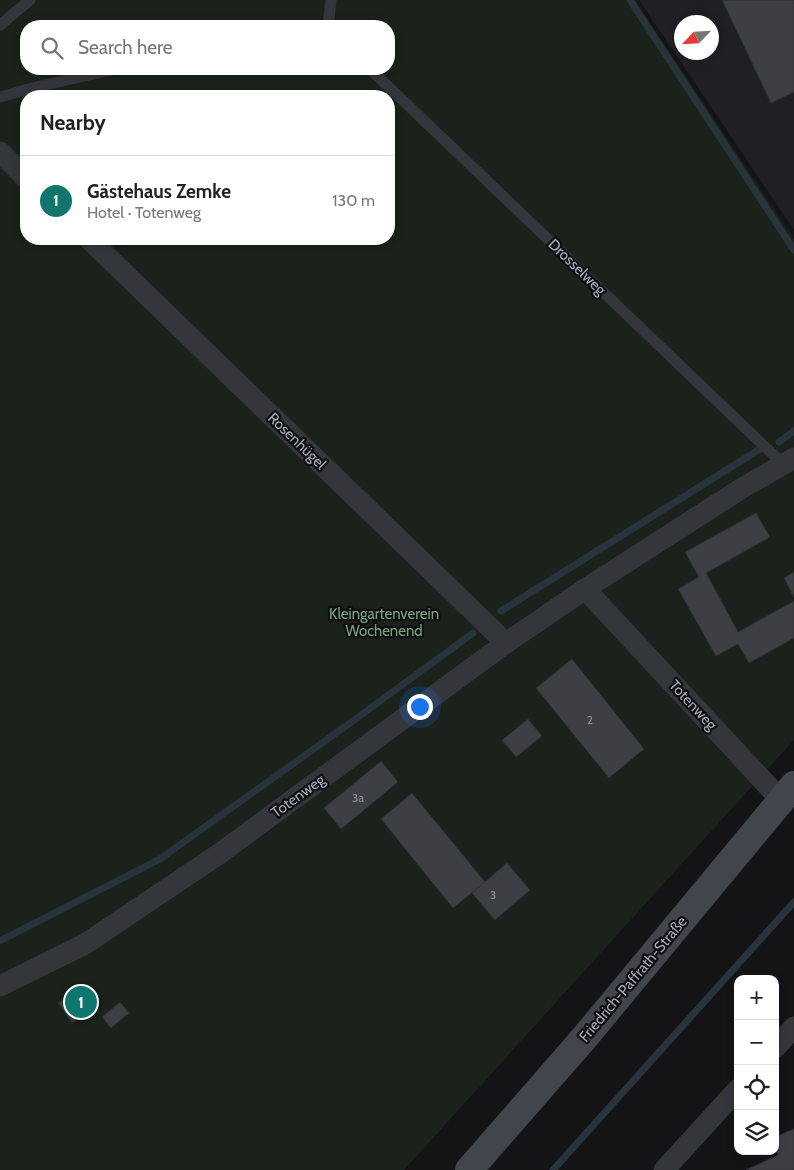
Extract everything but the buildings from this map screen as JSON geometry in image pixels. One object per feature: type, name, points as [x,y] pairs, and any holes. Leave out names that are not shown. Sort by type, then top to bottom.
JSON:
[{"type":"main road","name":"Friedrich-Paffrath-Straße","points":[[469,1170],[585,1037],[788,793]]},
{"type":"street","points":[[0,152],[20,172]]},
{"type":"street","name":"Rosenhügel","points":[[95,245],[506,643]]},
{"type":"street","name":"Totenweg","points":[[0,986],[85,944],[219,854],[506,643],[585,589],[739,490],[789,461]]},
{"type":"street","name":"Totenweg","points":[[585,589],[788,793]]},
{"type":"street","points":[[779,1044],[794,1027]]},
{"type":"street","points":[[664,1170],[734,1093]]},
{"type":"lane","points":[[0,26],[30,0]]},
{"type":"lane","points":[[329,20],[331,0]]},
{"type":"lane","points":[[27,90],[89,75]]},
{"type":"lane","name":"Drosselweg","points":[[376,75],[392,90]]},
{"type":"lane","points":[[0,98],[20,92]]},
{"type":"lane","name":"Drosselweg","points":[[395,92],[789,461]]},
{"type":"shaded area","points":[[639,0],[794,0],[794,230],[679,60],[719,60],[719,15],[674,15],[674,52]]},
{"type":"green space","name":"Kleingartenverein Wochenend","points":[[0,0],[635,0],[794,239],[794,740],[404,1170],[0,1170]]},
{"type":"waterway","points":[[630,0],[794,250]]},
{"type":"waterway","points":[[779,442],[794,431]]},
{"type":"waterway","points":[[501,611],[760,449]]},
{"type":"waterway","points":[[0,941],[160,859],[473,633]]},
{"type":"waterway","points":[[553,1170],[794,902]]},
{"type":"place","name":"Gästehaus Zemke","points":[[81,1002]]}]
